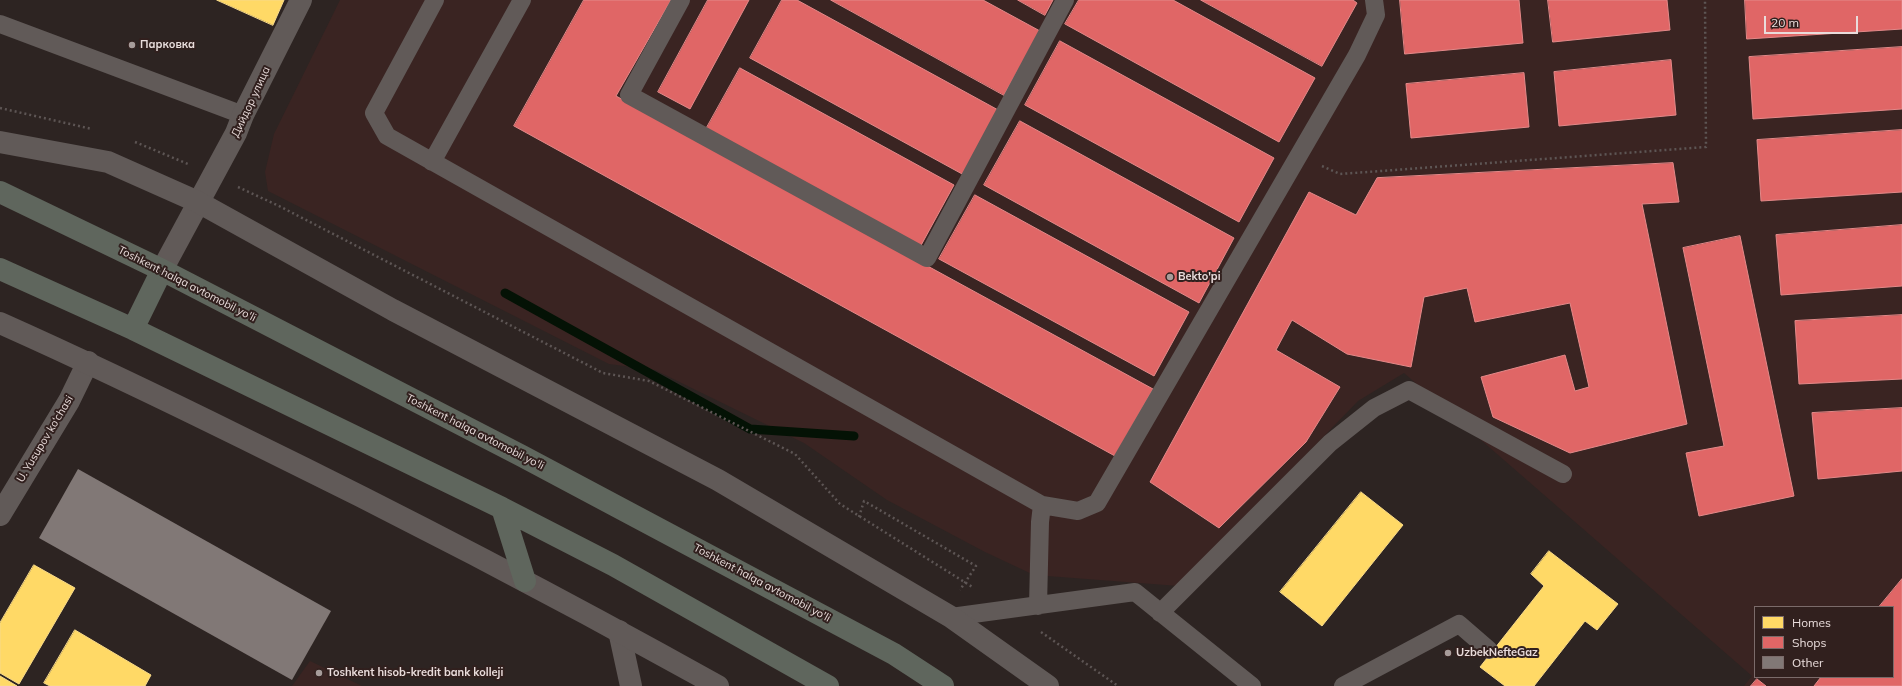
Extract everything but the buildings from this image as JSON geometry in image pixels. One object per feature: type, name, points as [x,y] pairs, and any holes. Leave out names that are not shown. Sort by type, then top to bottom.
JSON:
[{"type":"highway","name":"Toshkent halqa avtomobil yo'li","points":[[0,192],[162,270],[529,460],[887,650],[943,686]]},
{"type":"highway","points":[[0,269],[133,329],[502,508],[613,565],[828,686]]},
{"type":"highway","points":[[133,329],[162,270]]},
{"type":"highway","points":[[502,508],[525,580]]},
{"type":"street","name":"Дийдор улица","points":[[162,270],[198,202],[214,176],[301,0]]},
{"type":"street","points":[[0,142],[108,162],[198,202],[394,310],[718,480],[951,617],[1048,686]]},
{"type":"street","points":[[0,324],[88,362],[356,493],[525,580],[718,686]]},
{"type":"street","name":"U. Yusupov ko‘chasi","points":[[0,515],[69,401],[88,362]]},
{"type":"street","points":[[619,631],[631,686]]},
{"type":"lane","points":[[435,0],[374,113],[387,136],[1042,506],[1078,511],[1097,503],[1358,55],[1376,15],[1374,0]]},
{"type":"lane","points":[[432,162],[522,0]]},
{"type":"lane","points":[[681,0],[629,95],[927,258],[1065,0]]},
{"type":"lane","points":[[0,24],[243,115]]},
{"type":"lane","points":[[1160,613],[1330,443],[1374,408],[1409,390],[1563,474]]},
{"type":"lane","points":[[1038,606],[1040,522],[1042,506]]},
{"type":"lane","points":[[951,617],[1135,592],[1252,686]]},
{"type":"lane","points":[[1343,686],[1459,624],[1489,650]]},
{"type":"path","points":[[1299,155],[1340,174],[1706,147],[1705,0]]},
{"type":"path","points":[[0,108],[98,130]]},
{"type":"path","points":[[128,138],[279,206],[603,373],[650,381],[795,454],[840,504],[1009,609],[1118,686]]},
{"type":"path","points":[[859,517],[864,501],[976,566]]},
{"type":"shaded area","name":"Bekto'pi","points":[[340,0],[1902,0],[1902,686],[1744,686],[1752,676],[1404,373],[1358,401],[1179,586],[1034,575],[985,552],[887,500],[804,443],[655,370],[609,364],[268,191],[265,172],[274,134]]},
{"type":"shaded area","name":"Toshkent hisob-kredit bank kolleji","points":[[310,661],[362,686],[292,686]]},
{"type":"waterway","points":[[505,293],[750,429],[854,436]]},
{"type":"place","name":"Парковка","points":[[132,45]]},
{"type":"place","name":"Bekto'pi","points":[[1170,277]]},
{"type":"place","name":"UzbekNefteGaz","points":[[1448,653]]},
{"type":"place","name":"Toshkent hisob-kredit bank kolleji","points":[[319,673]]}]
